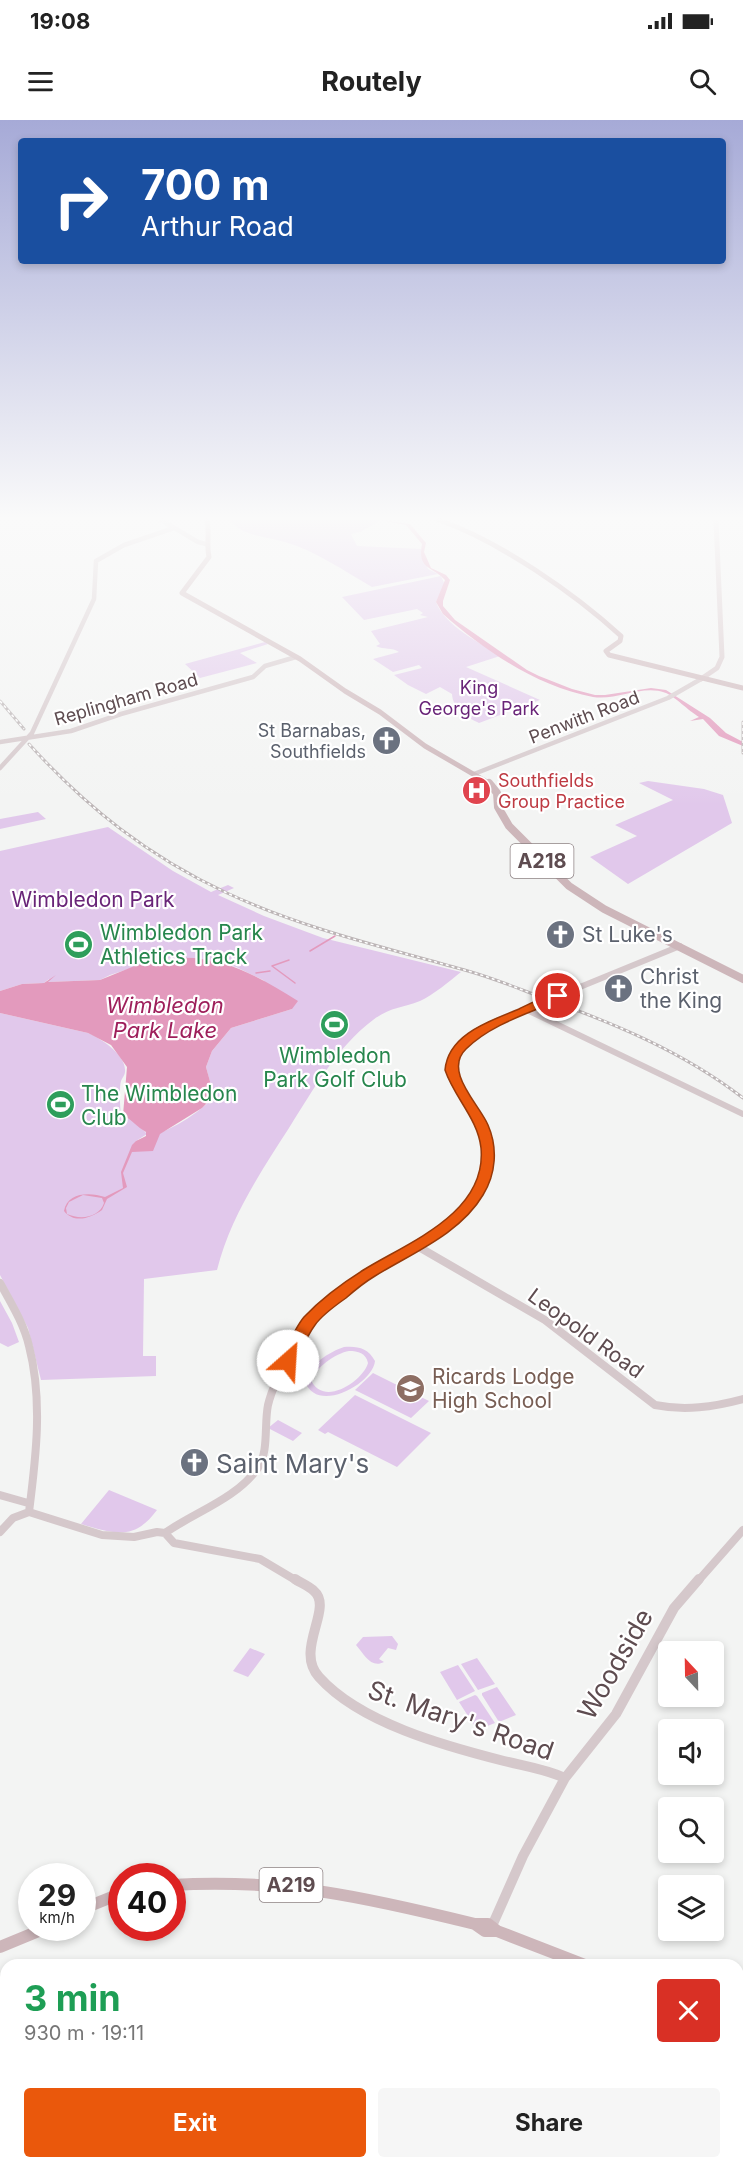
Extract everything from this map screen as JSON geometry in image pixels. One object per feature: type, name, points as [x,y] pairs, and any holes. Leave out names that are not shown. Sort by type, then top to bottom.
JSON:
[{"type":"main road","name":"A218","points":[[222,616],[296,657],[345,692],[381,712],[424,746],[492,785],[496,791],[498,807],[509,826],[562,881],[604,909],[743,979]]},
{"type":"main road","points":[[598,616],[621,636],[620,641],[606,651],[609,655],[743,688]]},
{"type":"main road","points":[[701,678],[717,668],[722,657],[720,616]]},
{"type":"main road","name":"A219","points":[[186,1884],[234,1881],[297,1885],[369,1898],[475,1924],[478,1929],[490,1933],[495,1929],[570,1959]]},
{"type":"main road","points":[[0,1947],[18,1940]]},
{"type":"street","points":[[0,768],[32,731],[84,616]]},
{"type":"street","name":"Replingham Road","points":[[0,742],[71,731],[121,714],[253,677],[260,674],[265,666],[296,657]]},
{"type":"street","name":"Penwith Road","points":[[474,774],[674,695],[701,678]]},
{"type":"street","points":[[0,1495],[28,1508],[102,1535],[134,1537],[157,1532],[165,1533],[221,1499],[246,1480],[261,1464],[264,1433],[273,1389],[309,1322],[367,1274],[417,1246],[457,1218],[477,1194],[487,1172],[485,1137],[476,1115],[451,1070],[454,1054],[467,1040],[481,1030],[542,1002],[680,946]]},
{"type":"street","points":[[525,1010],[743,1114]]},
{"type":"street","name":"Leopold Road","points":[[417,1246],[545,1320],[655,1405],[694,1409],[714,1407],[743,1399]]},
{"type":"street","points":[[0,1283],[22,1324],[37,1388],[35,1462],[28,1508],[13,1518],[0,1532]]},
{"type":"street","name":"Woodside","points":[[495,1929],[523,1856],[565,1778],[616,1714],[674,1608],[743,1530]]},
{"type":"street","name":"St. Mary's Road","points":[[165,1533],[174,1543],[260,1559],[316,1592],[320,1606],[308,1647],[310,1662],[326,1686],[352,1706],[429,1737],[565,1778]]},
{"type":"green space","name":"King George's Park","points":[[360,616],[385,616],[364,620]]},
{"type":"green space","name":"King George's Park","points":[[422,616],[444,616],[464,633],[500,656],[466,667],[540,700],[479,723],[461,712],[452,694],[440,687],[426,694],[394,675],[422,668],[419,665],[393,672],[373,659],[399,652],[376,646],[380,644],[371,631],[428,617]]},
{"type":"green space","points":[[265,642],[268,644],[240,653],[257,663],[200,678],[185,664]]},
{"type":"green space","points":[[648,781],[704,789],[723,795],[732,823],[628,884],[590,857],[637,836],[615,825],[673,800],[639,783]]},
{"type":"green space","points":[[38,812],[46,819],[0,829],[0,819]]},
{"type":"green space","name":"Wimbledon Park","points":[[108,827],[173,871],[211,892],[228,885],[234,888],[218,895],[264,916],[323,938],[461,972],[425,998],[391,1010],[373,1020],[337,1056],[307,1099],[247,1196],[230,1232],[217,1270],[144,1279],[143,1356],[156,1356],[156,1376],[41,1380],[28,1328],[0,1275],[0,1013],[88,1033],[112,1048],[122,1059],[125,1073],[120,1088],[121,1114],[135,1122],[147,1134],[136,1141],[178,1124],[197,1112],[214,1097],[206,1067],[212,1051],[231,1028],[292,1009],[263,980],[236,967],[203,959],[172,958],[147,963],[100,980],[48,982],[49,979],[44,983],[22,984],[0,991],[0,851]]},
{"type":"green space","points":[[0,1301],[19,1342],[8,1347],[0,1343]]},
{"type":"green space","points":[[354,1347],[366,1351],[375,1361],[372,1370],[365,1379],[343,1392],[331,1396],[311,1391],[305,1381],[306,1375],[320,1360],[339,1349]],"holes":[[[349,1351],[363,1355],[368,1363],[365,1370],[352,1383],[343,1388],[326,1392],[318,1389],[312,1382],[321,1367],[338,1355]]]},
{"type":"green space","points":[[373,1373],[429,1401],[411,1418],[355,1390]]},
{"type":"green space","points":[[355,1395],[431,1433],[397,1467],[328,1432],[325,1434],[318,1430]]},
{"type":"green space","points":[[278,1420],[302,1433],[293,1441],[268,1428]]},
{"type":"green space","points":[[109,1490],[157,1510],[149,1520],[132,1531],[114,1532],[81,1524]]},
{"type":"green space","points":[[392,1636],[398,1644],[396,1650],[388,1648],[379,1659],[384,1662],[379,1664],[368,1660],[356,1645],[363,1637]]},
{"type":"green space","points":[[250,1648],[265,1654],[248,1677],[233,1671]]},
{"type":"green space","points":[[477,1658],[495,1684],[478,1690],[461,1664]]},
{"type":"green space","points":[[458,1665],[475,1691],[457,1700],[440,1672]]},
{"type":"green space","points":[[497,1687],[516,1715],[499,1722],[482,1695]]},
{"type":"green space","points":[[475,1695],[495,1723],[477,1730],[459,1702]]},
{"type":"water","points":[[445,616],[451,616],[527,670],[572,689],[595,695],[651,688],[666,690],[710,718],[726,733],[743,742],[743,746],[719,736],[703,719],[690,721],[699,717],[666,693],[648,690],[602,698],[572,692],[513,666],[476,641]]},
{"type":"water","name":"Wimbledon Park Lake","points":[[179,958],[196,958],[242,970],[298,1001],[292,1009],[231,1028],[212,1051],[206,1067],[214,1096],[202,1108],[160,1134],[153,1151],[132,1152],[123,1173],[127,1187],[107,1199],[102,1210],[97,1213],[104,1203],[102,1198],[83,1195],[69,1202],[66,1208],[67,1214],[64,1211],[66,1205],[70,1200],[74,1197],[86,1194],[93,1194],[105,1197],[123,1188],[121,1172],[132,1145],[146,1136],[146,1132],[123,1115],[127,1067],[111,1045],[88,1033],[0,1013],[0,991],[22,984],[44,983],[56,975],[48,982],[100,980],[137,965]]},
{"type":"water","name":"Wimbledon Park Lake","points":[[67,1214],[78,1217],[92,1215],[78,1219]]},
{"type":"waterway","points":[[310,951],[335,936]]},
{"type":"waterway","points":[[289,960],[272,966],[295,983]]},
{"type":"waterway","points":[[256,973],[270,971]]},
{"type":"railway","points":[[0,701],[24,729]]},
{"type":"railway","points":[[743,722],[743,753]]},
{"type":"railway","points":[[29,744],[96,810],[145,846],[198,879],[286,917],[505,983],[594,1017],[671,1052],[720,1081],[743,1098]]},
{"type":"place","name":"St Barnabas, Southfields","points":[[387,740]]},
{"type":"place","name":"Southfields Group Practice","points":[[477,790]]},
{"type":"place","name":"St Luke's","points":[[561,934]]},
{"type":"place","name":"Wimbledon Park Athletics Track","points":[[79,944]]},
{"type":"place","name":"Christ the King","points":[[619,988]]},
{"type":"place","name":"Wimbledon Park Golf Club","points":[[335,1024]]},
{"type":"place","name":"The Wimbledon Club","points":[[60,1105]]},
{"type":"place","name":"Ricards Lodge High School","points":[[411,1388]]},
{"type":"place","name":"Saint Mary's","points":[[195,1463]]},
{"type":"route","points":[[288,1361],[309,1322],[332,1300],[367,1274],[443,1229],[457,1218],[477,1194],[487,1172],[488,1148],[476,1115],[462,1094],[451,1070],[454,1054],[458,1048],[481,1030],[558,996]]}]
